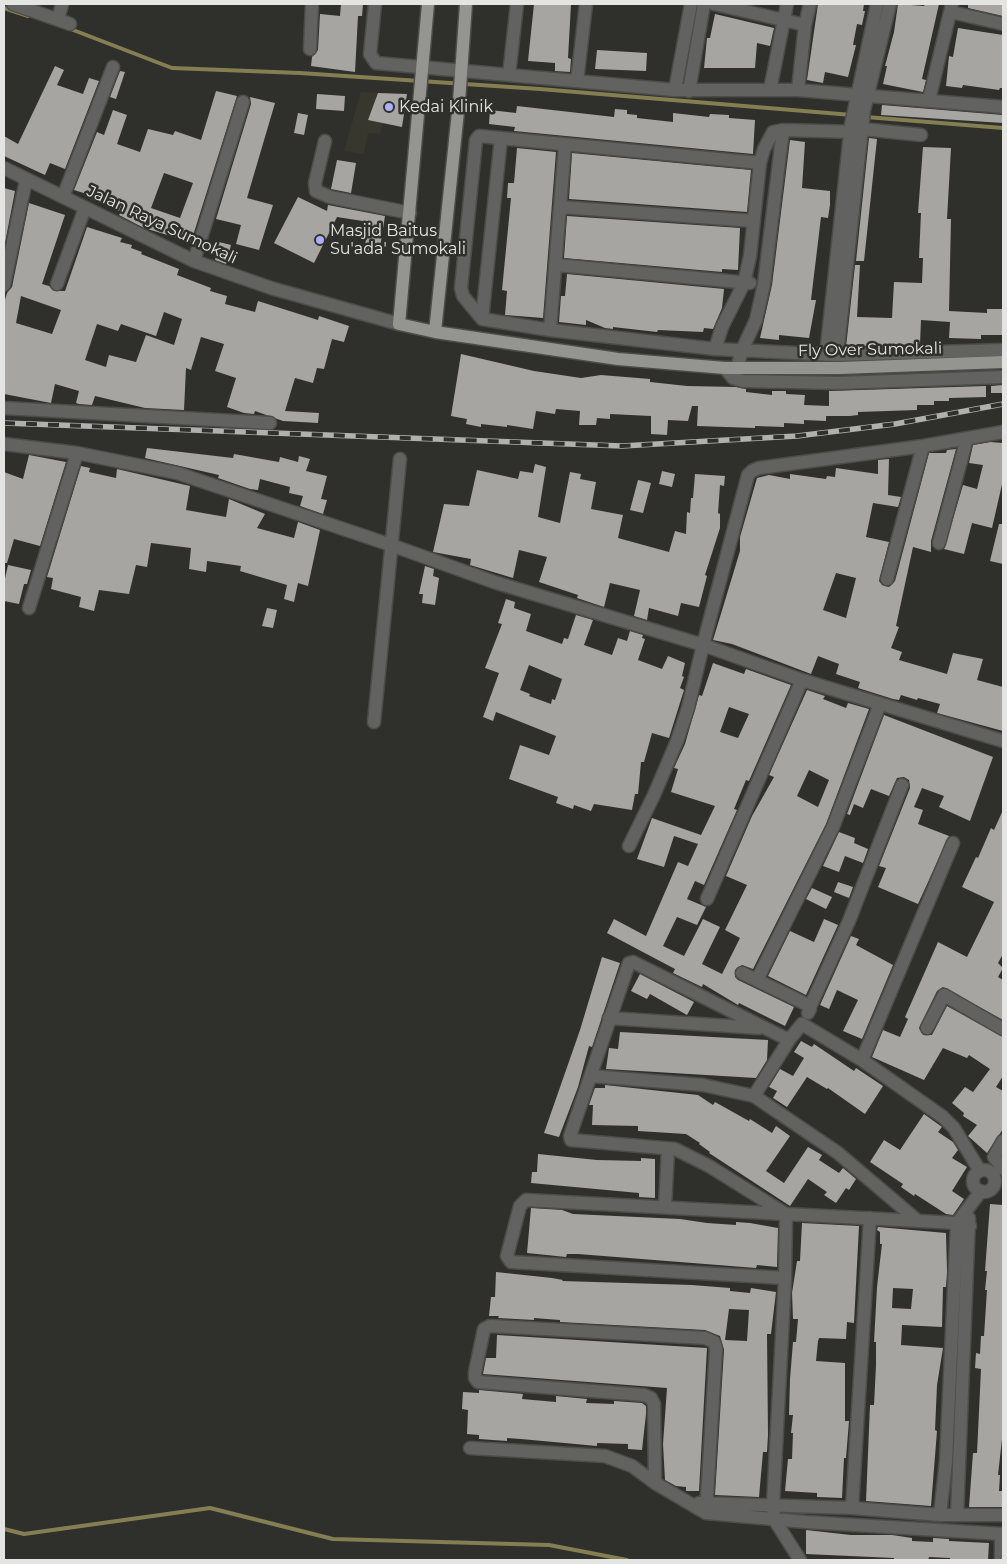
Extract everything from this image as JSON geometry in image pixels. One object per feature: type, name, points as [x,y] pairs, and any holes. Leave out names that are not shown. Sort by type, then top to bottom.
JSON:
[{"type":"main road","points":[[398,324],[410,213],[428,4]]},
{"type":"main road","points":[[435,332],[461,84],[466,4]]},
{"type":"main road","name":"Fly Over Sumokali","points":[[398,324],[435,332],[618,359],[737,368],[1003,362]]},
{"type":"street","points":[[15,4],[64,22],[62,4]]},
{"type":"street","points":[[310,49],[312,4]]},
{"type":"street","points":[[375,4],[371,59],[376,63],[422,75],[462,70],[674,90],[798,90],[1003,107]]},
{"type":"street","points":[[509,75],[517,4]]},
{"type":"street","points":[[577,81],[586,4]]},
{"type":"street","points":[[674,90],[691,4]]},
{"type":"street","points":[[689,91],[704,4]]},
{"type":"street","points":[[714,4],[805,25]]},
{"type":"street","points":[[770,90],[787,4]]},
{"type":"street","points":[[798,90],[805,25],[810,4]]},
{"type":"street","points":[[832,355],[859,110],[877,4]]},
{"type":"street","points":[[862,96],[890,4]]},
{"type":"street","points":[[929,100],[951,8],[1003,24]]},
{"type":"street","points":[[63,197],[113,67]]},
{"type":"street","points":[[194,261],[243,102]]},
{"type":"street","points":[[715,349],[722,327],[744,283],[754,221],[760,163],[764,149],[773,132],[783,130],[858,129],[921,136]]},
{"type":"street","points":[[783,130],[764,284],[756,320],[742,350],[733,378],[743,381],[838,383],[1003,377]]},
{"type":"street","points":[[760,163],[480,136],[476,140],[461,288],[466,300],[482,319],[550,330],[715,349],[832,355],[1003,350]]},
{"type":"street","points":[[482,319],[501,138]]},
{"type":"street","points":[[325,141],[314,185],[316,191],[330,197],[410,213]]},
{"type":"street","points":[[550,330],[565,145]]},
{"type":"street","name":"Jalan Raya Sumokali","points":[[4,168],[194,261],[280,291],[398,324]]},
{"type":"street","points":[[4,285],[26,180]]},
{"type":"street","points":[[560,207],[754,221]]},
{"type":"street","points":[[57,284],[85,208]]},
{"type":"street","points":[[556,265],[764,284]]},
{"type":"street","points":[[495,341],[498,321]]},
{"type":"street","points":[[4,408],[270,423]]},
{"type":"street","points":[[629,846],[654,795],[677,741],[688,708],[750,472],[758,468],[923,446],[1003,432]]},
{"type":"street","points":[[939,543],[968,438]]},
{"type":"street","points":[[4,444],[78,452],[178,473],[391,544],[494,582],[703,645],[802,680],[1003,741]]},
{"type":"street","points":[[887,579],[923,446]]},
{"type":"street","points":[[29,608],[78,452]]},
{"type":"street","points":[[374,722],[400,459]]},
{"type":"street","points":[[707,899],[802,680]]},
{"type":"street","points":[[757,980],[833,827],[880,704]]},
{"type":"street","points":[[754,1096],[789,1040],[802,1024],[849,921],[902,785]]},
{"type":"street","points":[[862,1060],[953,843]]},
{"type":"street","points":[[786,1214],[691,1156],[668,1149],[572,1140],[570,1136],[626,966],[633,962],[789,1040]]},
{"type":"street","points":[[742,973],[810,1007]]},
{"type":"street","points":[[926,1028],[944,995],[1003,1029]]},
{"type":"street","points":[[609,1018],[766,1029]]},
{"type":"street","points":[[802,1024],[862,1060],[949,1122],[980,1171]]},
{"type":"street","points":[[591,1076],[703,1085],[754,1096],[838,1153],[918,1221]]},
{"type":"street","points":[[1000,1181],[994,1157],[1003,1141]]},
{"type":"street","points":[[665,1207],[668,1149]]},
{"type":"street","points":[[980,1171],[989,1171],[1000,1181]]},
{"type":"street","points":[[980,1171],[974,1181],[974,1186],[981,1191],[986,1192],[1000,1181]]},
{"type":"street","points":[[940,1515],[946,1461],[957,1223],[981,1191]]},
{"type":"street","points":[[784,1278],[514,1263],[507,1258],[520,1206],[526,1200],[957,1223],[970,1226]]},
{"type":"street","points":[[957,1515],[969,1268],[970,1226],[968,1208]]},
{"type":"street","points":[[786,1214],[773,1505],[774,1519],[800,1560]]},
{"type":"street","points":[[852,1508],[870,1218]]},
{"type":"street","points":[[955,1268],[969,1268]]},
{"type":"street","points":[[954,1302],[967,1302]]},
{"type":"street","points":[[656,1483],[655,1408],[651,1398],[644,1395],[478,1382],[475,1378],[475,1372],[482,1331],[490,1326],[705,1338],[714,1342],[716,1349],[707,1507]]},
{"type":"street","points":[[951,1348],[965,1348]]},
{"type":"street","points":[[950,1386],[964,1388]]},
{"type":"street","points":[[948,1426],[962,1427]]},
{"type":"street","points":[[470,1448],[605,1456],[632,1466],[656,1483],[692,1503],[774,1519],[1002,1534],[1001,1560]]},
{"type":"street","points":[[946,1461],[960,1462]]},
{"type":"street","points":[[707,1507],[773,1505],[852,1508],[940,1515],[1003,1515]]},
{"type":"street","points":[[910,1512],[910,1529]]},
{"type":"shaded area","points":[[361,92],[378,93],[383,123],[380,134],[368,133],[364,154],[344,151]]},
{"type":"building","points":[[341,4],[363,4],[362,16],[358,16],[355,72],[311,66],[312,57],[318,50],[320,14],[340,16]]},
{"type":"building","points":[[534,4],[571,4],[568,58],[571,59],[570,72],[555,71],[555,63],[528,61]]},
{"type":"building","points":[[818,4],[864,4],[863,11],[865,11],[862,25],[857,24],[853,45],[856,45],[848,77],[825,72],[823,83],[807,80]]},
{"type":"building","points":[[898,4],[924,6],[925,4],[939,4],[922,79],[926,80],[923,92],[883,84]]},
{"type":"building","points":[[968,4],[1003,4],[1003,16],[968,8]]},
{"type":"building","points":[[715,14],[774,28],[770,46],[757,43],[755,68],[704,68],[707,38],[710,38]]},
{"type":"building","points":[[958,28],[1003,35],[1003,88],[999,90],[963,85],[962,88],[946,86],[949,56],[953,57]]},
{"type":"building","points":[[597,50],[647,53],[646,71],[595,69]]},
{"type":"building","points":[[55,66],[64,70],[57,85],[83,94],[89,78],[99,81],[65,169],[50,163],[45,175],[4,156],[4,136],[18,144]]},
{"type":"building","points":[[120,71],[125,72],[116,99],[110,97]]},
{"type":"building","points":[[216,91],[237,96],[191,242],[144,228],[119,215],[121,212],[92,199],[93,196],[74,190],[97,132],[104,135],[113,110],[127,115],[117,144],[140,152],[148,129],[173,135],[175,131],[201,140]],"holes":[[[164,173],[193,183],[180,218],[151,208]]]},
{"type":"building","name":"Kedai Klinik","points":[[378,93],[407,94],[402,127],[368,120]]},
{"type":"building","points":[[317,94],[345,96],[344,111],[316,109]]},
{"type":"building","points":[[250,97],[275,103],[247,198],[273,205],[259,250],[236,244],[241,225],[216,219],[251,104]]},
{"type":"building","points":[[882,105],[1003,115],[1003,123],[881,115]]},
{"type":"building","points":[[517,106],[614,117],[615,109],[627,110],[627,114],[637,115],[637,118],[673,122],[673,113],[709,117],[710,114],[729,115],[729,118],[755,120],[753,154],[514,131],[515,127],[489,124],[490,110],[516,113]]},
{"type":"building","points":[[298,113],[308,115],[304,135],[294,133]]},
{"type":"building","points":[[869,138],[877,139],[864,261],[856,261]]},
{"type":"building","points":[[790,140],[805,142],[802,188],[830,191],[830,205],[828,218],[821,217],[811,300],[816,300],[809,338],[779,335],[779,340],[760,338],[772,285]]},
{"type":"building","points":[[923,147],[951,148],[947,219],[951,219],[949,311],[987,313],[987,309],[1003,309],[1003,335],[981,335],[981,339],[949,338],[950,322],[921,320],[920,344],[846,347],[855,265],[860,265],[857,317],[892,318],[894,282],[922,283],[923,258],[919,258],[921,213],[918,213]]},
{"type":"building","points":[[517,148],[556,152],[543,318],[505,315],[507,291],[502,290],[511,198],[507,198],[508,183],[514,183]]},
{"type":"building","points":[[572,153],[751,170],[747,212],[569,199]]},
{"type":"building","points":[[337,160],[356,163],[351,193],[331,189]]},
{"type":"building","points":[[4,188],[15,191],[5,243],[4,243]]},
{"type":"building","points":[[298,197],[327,211],[328,205],[385,216],[379,254],[364,251],[369,222],[337,217],[314,263],[274,243]]},
{"type":"building","points":[[29,203],[65,215],[42,284],[49,286],[54,291],[65,291],[87,227],[122,238],[120,242],[132,245],[131,248],[142,252],[141,254],[179,269],[177,275],[211,288],[210,291],[227,296],[225,304],[255,312],[258,301],[318,320],[319,316],[349,326],[344,342],[332,339],[324,369],[317,368],[313,383],[295,378],[285,411],[319,413],[318,423],[283,421],[255,411],[254,414],[244,413],[227,407],[236,378],[215,371],[224,344],[201,337],[191,370],[186,368],[184,410],[145,408],[95,396],[92,405],[79,404],[76,403],[79,391],[55,384],[51,403],[4,394],[4,303],[7,293],[12,287]],"holes":[[[21,296],[61,310],[52,334],[16,323]],[[164,312],[182,319],[174,345],[146,335],[136,362],[109,355],[106,367],[85,360],[97,324],[118,331],[121,324],[156,336]]]},
{"type":"building","points":[[567,216],[740,228],[738,270],[722,269],[722,272],[564,258]]},
{"type":"building","points":[[219,242],[231,245],[226,264],[215,260]]},
{"type":"building","points":[[567,274],[724,289],[722,308],[713,329],[704,328],[703,332],[658,330],[657,332],[613,327],[613,329],[605,328],[586,320],[586,325],[559,322],[561,296],[565,296]]},
{"type":"building","points":[[461,354],[534,371],[581,378],[601,375],[650,379],[650,382],[687,386],[736,387],[746,389],[746,392],[772,395],[772,391],[786,391],[786,394],[805,395],[804,405],[829,406],[829,391],[986,386],[986,397],[949,398],[949,401],[934,401],[934,405],[917,405],[917,410],[858,412],[858,415],[850,416],[826,416],[826,421],[804,420],[804,424],[784,423],[784,427],[755,426],[755,428],[697,426],[698,406],[692,406],[688,421],[668,420],[667,435],[651,434],[651,416],[610,414],[610,419],[597,418],[596,425],[579,425],[580,411],[556,409],[555,414],[536,411],[533,429],[481,424],[481,427],[466,424],[467,419],[451,416]]},
{"type":"building","points":[[1003,385],[1003,393],[991,393],[991,386]]},
{"type":"building","points":[[990,442],[1003,443],[1003,480],[992,528],[972,523],[964,554],[944,549],[963,485],[977,489],[983,465],[969,463],[973,445]]},
{"type":"building","points":[[147,448],[233,458],[234,454],[279,462],[280,457],[298,462],[299,456],[310,459],[306,471],[327,476],[321,499],[327,500],[323,514],[300,506],[303,496],[289,493],[290,487],[260,479],[258,490],[250,489],[218,478],[219,475],[145,458]]},
{"type":"building","points":[[956,449],[931,541],[931,552],[913,547],[896,626],[899,627],[891,648],[902,652],[899,660],[947,674],[953,653],[983,659],[977,680],[1003,687],[1003,731],[937,713],[940,704],[901,695],[899,700],[893,699],[858,688],[860,682],[836,674],[839,664],[818,656],[811,674],[732,644],[713,640],[740,551],[740,537],[757,478],[769,475],[790,479],[790,474],[826,479],[827,476],[835,477],[836,468],[878,474],[878,460],[889,459],[888,495],[901,497],[898,507],[873,503],[866,537],[889,542],[879,581],[882,585],[889,587],[895,581],[929,453],[946,453],[947,450]],"holes":[[[836,573],[856,578],[846,618],[823,610]]]},
{"type":"building","points":[[29,455],[66,462],[40,546],[14,539],[7,563],[4,563],[4,472],[23,479]]},
{"type":"building","points":[[535,464],[546,467],[538,517],[560,523],[570,472],[581,474],[580,479],[596,482],[591,509],[623,515],[618,538],[669,552],[675,531],[686,534],[687,512],[690,513],[695,474],[725,476],[724,486],[720,485],[718,513],[720,514],[720,528],[705,575],[707,576],[699,607],[681,603],[678,616],[649,608],[647,620],[634,616],[640,590],[610,583],[604,607],[577,598],[578,595],[539,582],[547,557],[519,550],[513,578],[470,565],[471,559],[433,552],[444,504],[469,506],[477,470],[518,479],[520,471],[533,473]]},
{"type":"building","points":[[81,466],[90,468],[89,472],[116,478],[117,469],[190,486],[186,510],[226,517],[229,499],[265,514],[257,528],[294,538],[298,522],[320,530],[308,586],[298,583],[294,602],[284,599],[287,585],[240,571],[241,566],[207,561],[206,572],[189,569],[191,548],[151,543],[147,567],[136,565],[129,594],[99,590],[94,611],[79,607],[81,597],[51,589],[53,578],[47,577]]},
{"type":"building","points":[[662,471],[675,474],[672,487],[659,484]]},
{"type":"building","points":[[638,480],[651,483],[643,513],[630,510]]},
{"type":"building","points":[[999,524],[1003,524],[1003,564],[990,561]]},
{"type":"building","points":[[8,565],[31,570],[27,584],[24,584],[19,604],[4,601],[4,583]]},
{"type":"building","points":[[425,566],[434,569],[433,576],[439,578],[435,605],[422,603],[423,594],[419,594]]},
{"type":"building","points":[[506,599],[515,602],[514,608],[531,614],[526,631],[562,644],[564,638],[568,639],[576,615],[593,620],[584,645],[612,655],[618,638],[627,641],[630,631],[643,635],[642,638],[645,639],[638,660],[662,669],[668,656],[685,663],[682,676],[684,677],[680,688],[684,690],[669,738],[652,733],[644,762],[641,762],[638,794],[635,794],[632,810],[594,804],[591,811],[574,805],[573,809],[556,803],[558,797],[509,779],[520,745],[549,755],[556,736],[496,712],[493,721],[483,717],[499,673],[485,668],[502,624],[498,623]],"holes":[[[529,665],[562,679],[555,700],[552,699],[551,704],[529,696],[530,694],[520,690]]]},
{"type":"building","points":[[267,608],[277,610],[273,628],[262,626]]},
{"type":"building","points":[[713,663],[744,674],[746,669],[791,685],[749,781],[746,780],[734,809],[737,810],[704,885],[695,881],[687,899],[706,907],[697,925],[677,917],[663,946],[684,956],[703,919],[720,927],[702,964],[722,974],[740,938],[725,930],[747,885],[726,876],[752,816],[774,777],[769,775],[807,690],[825,696],[823,699],[846,708],[848,703],[869,709],[826,824],[753,969],[742,965],[735,970],[735,977],[738,980],[794,1007],[785,1026],[739,1003],[738,1005],[703,984],[702,987],[673,973],[675,969],[607,933],[614,919],[646,936],[678,862],[688,866],[698,844],[674,836],[664,867],[637,859],[652,818],[701,835],[715,806],[671,792],[678,769],[674,768],[685,744],[699,695],[702,696]],"holes":[[[729,707],[749,714],[738,738],[720,732]],[[809,770],[829,780],[818,807],[797,796]]]},
{"type":"building","points":[[884,715],[993,757],[970,821],[939,807],[944,796],[922,788],[914,807],[923,810],[918,824],[949,836],[918,904],[878,887],[886,868],[879,866],[910,788],[909,780],[904,777],[897,778],[889,796],[871,789],[863,808],[854,804],[850,815],[847,814]]},
{"type":"building","points":[[1003,810],[1003,954],[998,963],[1003,968],[998,977],[1003,980],[1003,1020],[943,987],[937,991],[919,1028],[923,1035],[932,1035],[947,1006],[1003,1037],[1003,1076],[996,1087],[1003,1091],[1003,1129],[987,1153],[968,1136],[977,1125],[963,1116],[964,1113],[952,1103],[965,1087],[973,1092],[990,1069],[969,1055],[967,1058],[943,1048],[924,1080],[872,1057],[883,1030],[900,1037],[908,1019],[905,1017],[938,942],[967,957],[994,902],[962,887],[976,857],[978,858],[991,828],[994,830]]},
{"type":"building","points":[[839,832],[855,838],[854,843],[868,849],[863,863],[845,856],[839,872],[823,866]]},
{"type":"building","points":[[838,882],[853,887],[849,898],[834,892]]},
{"type":"building","points":[[812,888],[832,897],[826,909],[806,899]]},
{"type":"building","points":[[824,919],[838,925],[806,995],[768,976],[790,931],[814,942]]},
{"type":"building","points":[[851,936],[859,939],[856,945],[893,965],[862,1039],[843,1031],[858,1000],[837,990],[829,1009],[820,1005]]},
{"type":"building","points":[[602,957],[620,963],[592,1047],[589,1046],[578,1087],[559,1137],[544,1133],[580,1030]]},
{"type":"building","points":[[640,974],[694,1002],[687,1015],[650,994],[647,999],[631,991]]},
{"type":"building","points":[[620,1032],[768,1040],[767,1060],[756,1078],[606,1069],[609,1048],[618,1049]]},
{"type":"building","points":[[801,1041],[812,1047],[814,1044],[854,1071],[856,1068],[883,1086],[865,1114],[828,1088],[807,1077],[787,1107],[773,1098],[777,1091],[769,1087],[780,1069],[793,1076],[804,1058],[794,1052]]},
{"type":"building","points":[[605,1085],[698,1095],[713,1105],[715,1102],[749,1121],[750,1119],[772,1133],[776,1126],[790,1136],[766,1171],[784,1183],[808,1147],[822,1155],[819,1160],[839,1173],[843,1168],[856,1179],[849,1190],[846,1188],[836,1203],[824,1195],[827,1192],[808,1179],[790,1206],[709,1153],[700,1143],[686,1134],[638,1131],[638,1126],[592,1125],[593,1105],[589,1105],[595,1088],[605,1088]]},
{"type":"building","points":[[924,1114],[942,1127],[938,1132],[953,1142],[958,1150],[952,1158],[967,1167],[952,1191],[964,1199],[953,1215],[946,1214],[915,1194],[914,1196],[901,1187],[903,1184],[870,1162],[884,1140],[900,1150]]},
{"type":"building","points":[[538,1154],[597,1160],[641,1161],[641,1158],[655,1159],[655,1198],[639,1197],[639,1193],[531,1183],[532,1172],[537,1172]]},
{"type":"building","points":[[990,1204],[1003,1205],[1003,1430],[998,1475],[1000,1475],[999,1491],[1003,1491],[1003,1507],[969,1507],[973,1453],[977,1453],[981,1369],[975,1368],[976,1353],[980,1354],[981,1336],[984,1336],[987,1290],[985,1290],[987,1271],[985,1271]]},
{"type":"building","points":[[531,1208],[562,1210],[573,1214],[680,1219],[736,1225],[736,1222],[750,1223],[778,1228],[777,1267],[757,1265],[756,1268],[578,1254],[567,1254],[566,1257],[527,1253]]},
{"type":"building","points":[[802,1223],[859,1226],[854,1323],[847,1322],[846,1339],[819,1338],[816,1361],[845,1363],[845,1421],[849,1421],[846,1458],[844,1458],[842,1498],[817,1497],[817,1493],[785,1491],[788,1459],[792,1459],[793,1433],[791,1433],[793,1415],[789,1415],[790,1379],[793,1342],[796,1342],[798,1319],[793,1319],[792,1293],[797,1261],[800,1261]]},
{"type":"building","points":[[878,1227],[946,1233],[947,1272],[946,1287],[943,1287],[942,1327],[902,1325],[901,1345],[943,1348],[937,1385],[935,1430],[937,1431],[931,1506],[866,1501],[870,1405],[874,1405],[876,1342],[874,1342],[877,1287],[882,1244],[880,1244],[880,1232],[877,1230]],"holes":[[[893,1288],[913,1289],[911,1309],[892,1308]]]},
{"type":"building","points":[[496,1272],[552,1278],[562,1281],[692,1285],[730,1288],[730,1291],[750,1293],[751,1288],[776,1292],[771,1334],[767,1334],[768,1435],[767,1452],[763,1452],[759,1497],[715,1495],[724,1350],[720,1336],[705,1330],[560,1322],[560,1320],[534,1318],[534,1320],[498,1318],[499,1316],[489,1316],[491,1297],[495,1297]],"holes":[[[729,1309],[749,1310],[747,1341],[725,1340]]]},
{"type":"building","points":[[497,1335],[707,1348],[699,1491],[686,1491],[686,1487],[676,1486],[665,1480],[663,1444],[667,1388],[483,1374],[486,1358],[496,1358]]},
{"type":"building","points":[[479,1390],[523,1394],[522,1399],[556,1402],[556,1396],[587,1399],[586,1403],[614,1404],[614,1401],[642,1403],[646,1406],[646,1414],[642,1450],[628,1449],[628,1444],[597,1443],[597,1446],[507,1438],[507,1441],[479,1439],[479,1435],[467,1434],[468,1410],[462,1409],[463,1392],[479,1393]]},
{"type":"building","points":[[806,1530],[851,1535],[892,1535],[912,1538],[912,1541],[933,1542],[933,1538],[949,1539],[949,1541],[989,1543],[988,1560],[950,1560],[950,1558],[929,1557],[928,1560],[894,1560],[894,1558],[806,1554]]},
{"type":"waterway","points":[[4,8],[28,16]]},
{"type":"waterway","points":[[68,28],[172,68],[300,73],[540,89],[852,115]]},
{"type":"waterway","points":[[866,117],[1003,128]]},
{"type":"waterway","points":[[4,1529],[24,1534],[210,1508],[333,1539],[549,1545],[627,1560]]},
{"type":"railway","points":[[4,423],[622,446],[797,436],[895,424],[1003,404]]},
{"type":"place","name":"Kedai Klinik","points":[[389,107]]},
{"type":"place","name":"Masjid Baitus Su'ada' Sumokali","points":[[320,240]]}]
